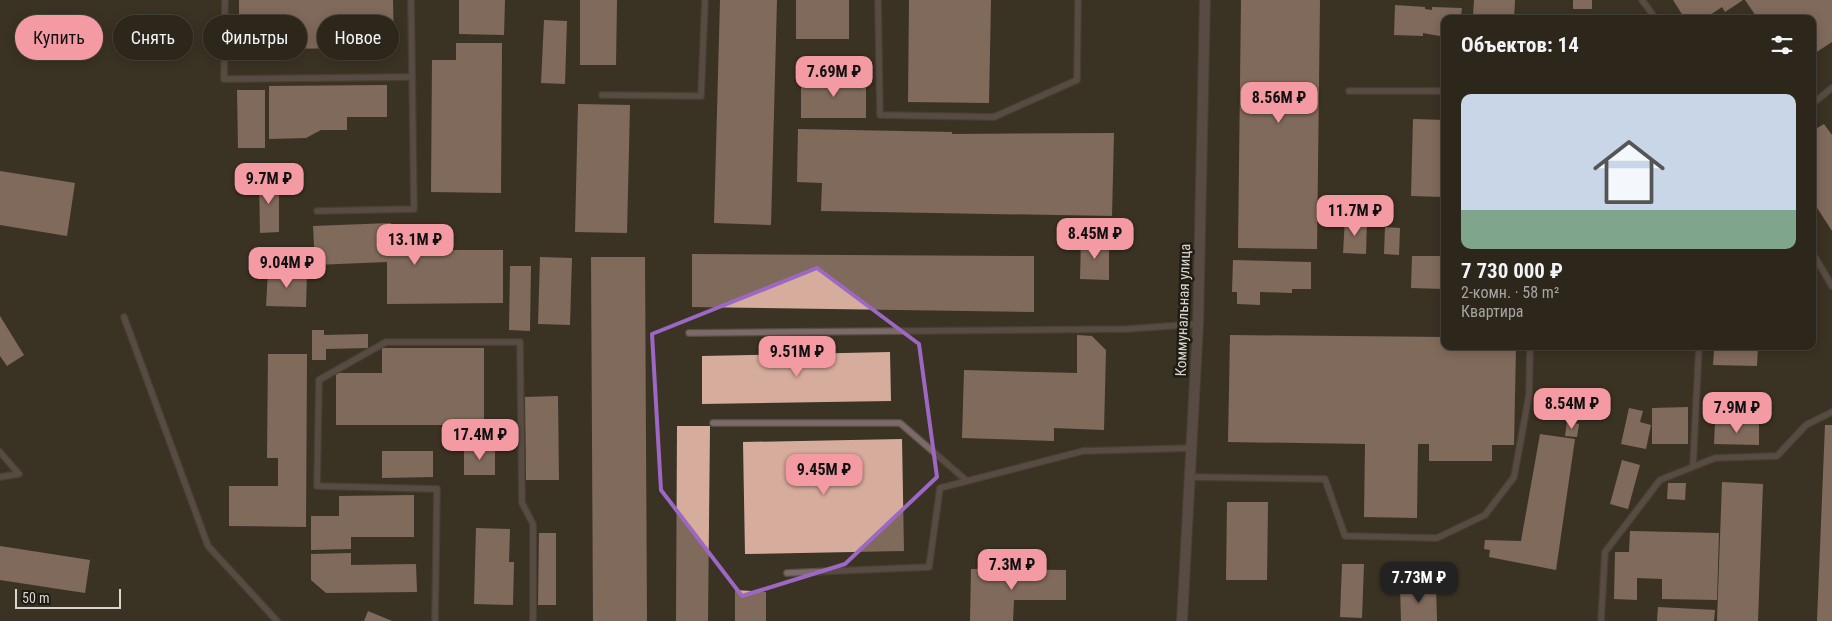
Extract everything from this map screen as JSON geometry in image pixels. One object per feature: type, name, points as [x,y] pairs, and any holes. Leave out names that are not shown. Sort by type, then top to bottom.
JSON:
[{"type":"street","name":"Коммунальная улица","points":[[1182,621],[1193,448],[1198,324],[1205,0]]},
{"type":"lane","points":[[225,0],[224,79],[411,78]]},
{"type":"lane","points":[[317,211],[414,209],[411,0]]},
{"type":"lane","points":[[602,95],[701,96],[705,0]]},
{"type":"lane","points":[[878,0],[880,115],[994,117],[1077,80],[1078,0]]},
{"type":"lane","points":[[1642,0],[1653,15]]},
{"type":"lane","points":[[1816,101],[1832,88]]},
{"type":"lane","points":[[1349,91],[1441,91]]},
{"type":"lane","points":[[1816,259],[1832,286]]},
{"type":"lane","points":[[124,317],[208,546],[277,621]]},
{"type":"lane","points":[[689,333],[1127,329],[1198,324]]},
{"type":"lane","points":[[435,621],[437,489],[317,486],[319,380],[386,342],[520,342],[522,503],[533,524],[533,621]]},
{"type":"lane","points":[[1191,477],[1325,479],[1345,536],[1437,538],[1485,515],[1514,477],[1529,394],[1530,350]]},
{"type":"lane","points":[[1693,465],[1698,350]]},
{"type":"lane","points":[[1600,621],[1605,552],[1660,480],[1693,465],[1716,458],[1777,456],[1806,424],[1832,412]]},
{"type":"lane","points":[[713,423],[900,423],[967,481]]},
{"type":"lane","points":[[787,573],[929,567],[940,488],[1083,452],[1193,448]]},
{"type":"lane","points":[[0,452],[19,474],[0,476]]},
{"type":"highlighted area","points":[[817,268],[919,344],[937,477],[845,564],[742,596],[661,490],[652,334]]},
{"type":"building","points":[[239,0],[393,0],[393,15],[317,15],[317,48],[307,49],[307,15],[239,15]]},
{"type":"building","points":[[459,0],[505,0],[504,35],[459,34]]},
{"type":"building","points":[[580,0],[617,0],[616,65],[580,65]]},
{"type":"building","points":[[720,0],[777,0],[771,225],[714,223]]},
{"type":"building","points":[[796,0],[849,0],[849,39],[796,39]]},
{"type":"building","points":[[909,0],[991,0],[989,103],[908,102]]},
{"type":"building","points":[[1241,0],[1320,0],[1317,249],[1238,248]]},
{"type":"building","points":[[1474,0],[1515,0],[1514,15],[1473,15]]},
{"type":"building","points":[[1573,0],[1592,0],[1592,9],[1573,9]]},
{"type":"building","points":[[1673,0],[1743,0],[1725,12],[1722,7],[1710,15],[1682,15]]},
{"type":"building","points":[[1745,0],[1832,0],[1832,42],[1816,52],[1816,15],[1755,15]]},
{"type":"building","points":[[1395,5],[1425,7],[1425,9],[1432,10],[1432,7],[1462,8],[1461,15],[1441,15],[1441,36],[1423,33],[1423,36],[1394,35]]},
{"type":"building","points":[[544,20],[567,21],[565,84],[541,83]]},
{"type":"building","points":[[456,43],[502,43],[501,193],[431,192],[432,60],[456,60]]},
{"type":"building","points":[[801,77],[866,77],[866,118],[801,118]]},
{"type":"building","points":[[387,85],[387,117],[347,117],[347,130],[321,130],[306,138],[269,139],[269,86]]},
{"type":"building","points":[[237,90],[265,90],[265,148],[238,148]]},
{"type":"building","points":[[578,104],[630,105],[627,233],[575,232]]},
{"type":"building","points":[[1413,119],[1441,120],[1441,197],[1411,196]]},
{"type":"building","points":[[1824,124],[1832,135],[1832,231],[1816,206],[1816,129]]},
{"type":"building","points":[[798,129],[952,132],[952,134],[1114,133],[1112,216],[821,211],[822,183],[797,182]]},
{"type":"building","points":[[0,171],[75,183],[67,236],[0,225]]},
{"type":"building","points":[[259,177],[279,177],[279,232],[260,233]]},
{"type":"building","points":[[1345,219],[1367,220],[1366,254],[1343,253]]},
{"type":"building","points":[[391,223],[392,250],[503,250],[503,303],[387,304],[387,262],[315,265],[313,226]]},
{"type":"building","points":[[1385,227],[1400,228],[1399,255],[1384,254]]},
{"type":"building","points":[[1081,239],[1109,240],[1109,280],[1080,279]]},
{"type":"building","points":[[692,254],[1034,256],[1034,312],[692,307]]},
{"type":"building","points":[[1412,256],[1441,256],[1441,289],[1411,288]]},
{"type":"building","points":[[540,257],[572,258],[570,325],[538,324]]},
{"type":"building","points":[[591,257],[645,257],[647,621],[593,621]]},
{"type":"building","points":[[1233,260],[1311,262],[1311,289],[1292,289],[1292,293],[1260,292],[1260,305],[1237,304],[1237,292],[1232,292]]},
{"type":"building","points":[[510,266],[531,266],[530,331],[509,330]]},
{"type":"building","points":[[268,271],[307,272],[306,307],[266,306]]},
{"type":"building","points":[[0,316],[24,355],[7,366],[0,356]]},
{"type":"building","points":[[312,330],[324,330],[324,335],[368,334],[368,348],[326,349],[326,360],[312,360]]},
{"type":"building","points":[[1077,335],[1092,336],[1106,350],[1104,430],[1054,428],[1054,441],[962,438],[964,370],[1077,373]]},
{"type":"building","points":[[1230,335],[1441,337],[1441,350],[1516,350],[1514,445],[1492,445],[1492,461],[1429,461],[1429,444],[1418,444],[1417,518],[1364,517],[1365,444],[1228,442]]},
{"type":"building","points":[[382,348],[484,348],[484,425],[336,425],[336,373],[382,373]]},
{"type":"building","points":[[1758,350],[1757,366],[1713,365],[1714,351]]},
{"type":"building","points":[[890,352],[891,401],[702,404],[702,356]]},
{"type":"building","points":[[268,354],[307,354],[306,527],[229,526],[229,486],[278,486],[278,458],[267,458]]},
{"type":"building","points":[[558,396],[559,480],[526,480],[525,397]]},
{"type":"building","points":[[1688,407],[1688,444],[1652,444],[1652,408]]},
{"type":"building","points":[[1629,408],[1643,411],[1640,422],[1651,425],[1646,449],[1621,444]]},
{"type":"building","points":[[1567,422],[1579,424],[1577,437],[1565,436]]},
{"type":"building","points":[[1715,423],[1759,423],[1759,445],[1714,444]]},
{"type":"building","points":[[1825,425],[1832,425],[1832,621],[1817,621]]},
{"type":"building","points":[[677,426],[710,426],[708,621],[676,621]]},
{"type":"building","points":[[1540,434],[1575,439],[1556,570],[1489,557],[1490,550],[1484,549],[1485,540],[1521,541]]},
{"type":"building","points":[[902,439],[904,551],[745,554],[743,442]]},
{"type":"building","points":[[464,447],[495,447],[495,475],[464,475]]},
{"type":"building","points":[[382,451],[433,451],[433,477],[382,478]]},
{"type":"building","points":[[1622,460],[1640,465],[1628,509],[1610,504]]},
{"type":"building","points":[[1722,482],[1763,484],[1758,621],[1717,621]]},
{"type":"building","points":[[1668,483],[1686,483],[1685,500],[1667,499]]},
{"type":"building","points":[[414,495],[414,537],[351,537],[351,549],[311,550],[311,516],[339,516],[339,496]]},
{"type":"building","points":[[1227,502],[1268,502],[1267,580],[1226,580]]},
{"type":"building","points":[[476,528],[510,529],[509,562],[514,562],[513,605],[474,604]]},
{"type":"building","points":[[1630,531],[1719,533],[1717,600],[1662,599],[1662,579],[1637,578],[1637,600],[1614,599],[1615,552],[1629,552]]},
{"type":"building","points":[[539,533],[556,533],[556,605],[538,605]]},
{"type":"building","points":[[0,546],[90,560],[85,593],[0,580]]},
{"type":"building","points":[[351,553],[351,565],[416,564],[417,592],[326,593],[311,580],[311,554]]},
{"type":"building","points":[[1342,564],[1364,564],[1362,618],[1340,617]]},
{"type":"building","points":[[971,569],[1066,570],[1066,600],[1014,600],[1013,621],[970,621]]},
{"type":"building","points":[[1436,586],[1437,621],[1401,621],[1400,587]]},
{"type":"building","points":[[735,590],[766,592],[766,621],[735,621]]},
{"type":"building","points":[[1658,607],[1715,610],[1714,621],[1657,621]]},
{"type":"building","points":[[368,611],[392,621],[364,621]]}]
